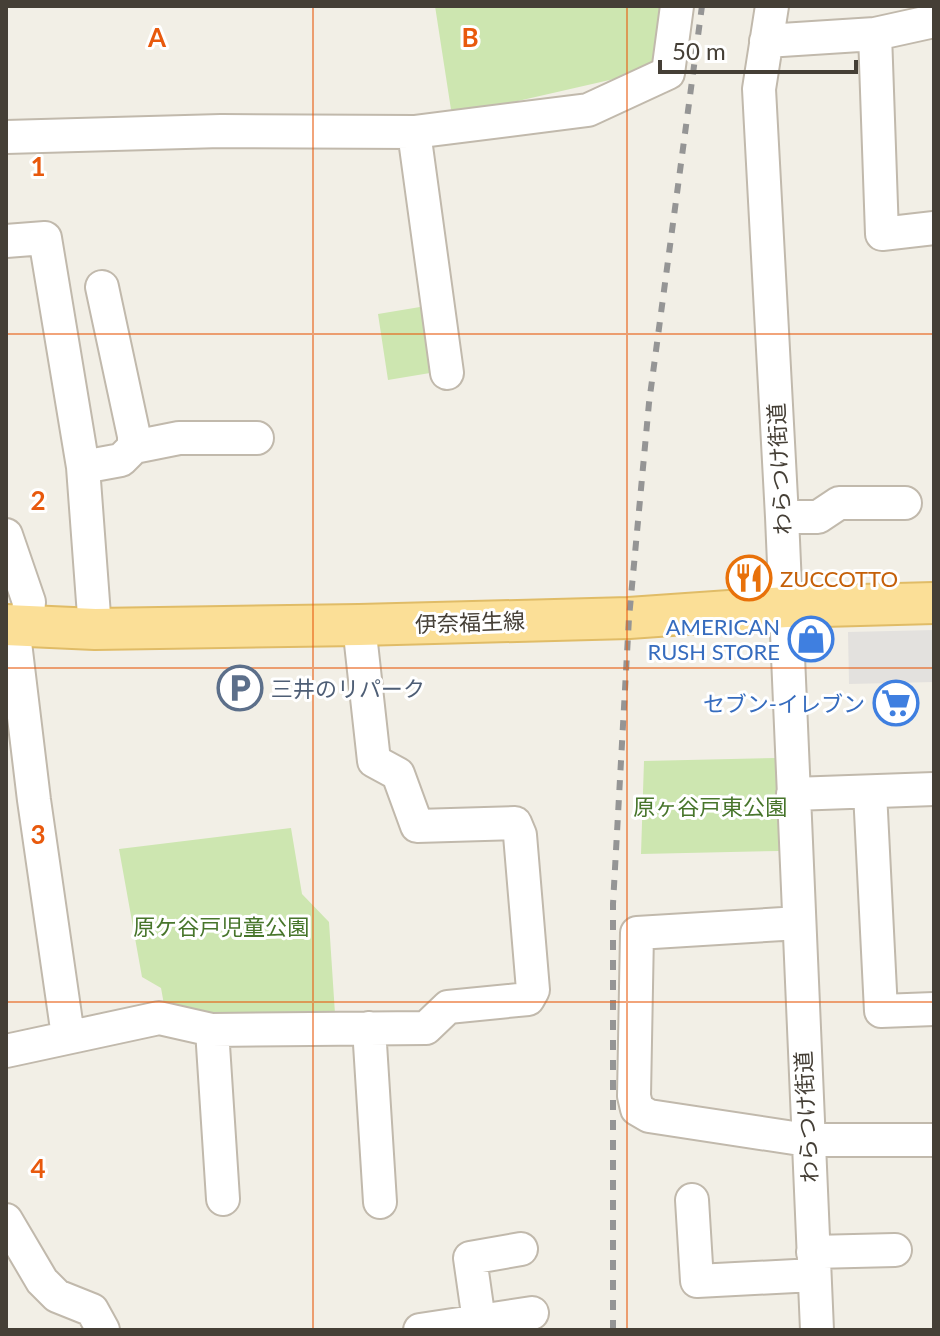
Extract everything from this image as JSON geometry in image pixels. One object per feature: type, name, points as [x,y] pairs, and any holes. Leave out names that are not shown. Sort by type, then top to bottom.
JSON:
[{"type":"main road","name":"伊奈福生線","points":[[15,626],[95,629],[359,625],[629,618],[786,607],[934,603]]},
{"type":"street","points":[[6,137],[221,131],[414,132],[588,110],[668,73],[677,6]]},
{"type":"street","name":"わらつけ街道","points":[[772,6],[759,89],[782,517],[817,1330]]},
{"type":"street","points":[[766,41],[875,34],[934,21]]},
{"type":"street","points":[[875,34],[882,234],[934,228]]},
{"type":"street","points":[[414,132],[447,373]]},
{"type":"street","points":[[6,241],[45,238],[83,467],[95,629]]},
{"type":"street","points":[[102,287],[134,447]]},
{"type":"street","points":[[83,467],[121,460],[134,447],[179,438],[257,438]]},
{"type":"street","points":[[782,517],[818,517],[839,503],[905,503]]},
{"type":"street","points":[[6,535],[29,602],[15,626],[20,802],[68,1036]]},
{"type":"street","points":[[6,1051],[159,1018],[212,1030],[426,1028],[448,1007],[528,999],[533,990],[520,835],[515,823],[417,826],[398,774],[374,761],[359,625]]},
{"type":"street","points":[[793,794],[934,789]]},
{"type":"street","points":[[870,792],[881,1011],[934,1009]]},
{"type":"street","points":[[799,923],[637,933],[634,1096],[637,1109],[649,1116],[807,1140],[934,1140]]},
{"type":"street","points":[[369,1028],[380,1202]]},
{"type":"street","points":[[212,1030],[223,1199]]},
{"type":"street","points":[[692,1200],[697,1281],[895,1250]]},
{"type":"street","points":[[6,1220],[42,1281],[57,1296],[92,1310],[103,1330]]},
{"type":"street","points":[[479,1321],[470,1258],[521,1249]]},
{"type":"street","points":[[420,1330],[532,1313]]},
{"type":"green space","points":[[435,6],[664,6],[656,62],[649,71],[452,116]]},
{"type":"green space","points":[[426,306],[436,372],[388,380],[378,314]]},
{"type":"green space","name":"原ヶ谷戸東公園","points":[[776,758],[779,851],[641,854],[644,761]]},
{"type":"green space","name":"原ケ谷戸児童公園","points":[[291,828],[302,894],[329,922],[335,1014],[198,1019],[165,1010],[161,988],[142,977],[119,849]]},
{"type":"shaded area","points":[[934,630],[934,682],[849,684],[848,632]]},
{"type":"railway","points":[[613,1330],[613,904],[629,618],[649,403],[702,6]]},
{"type":"place","name":"ZUCCOTTO","points":[[749,578]]},
{"type":"place","name":"AMERICAN RUSH STORE","points":[[811,639]]},
{"type":"place","name":"三井のリパーク","points":[[240,688]]},
{"type":"place","name":"セブン-イレブン","points":[[896,703]]}]
